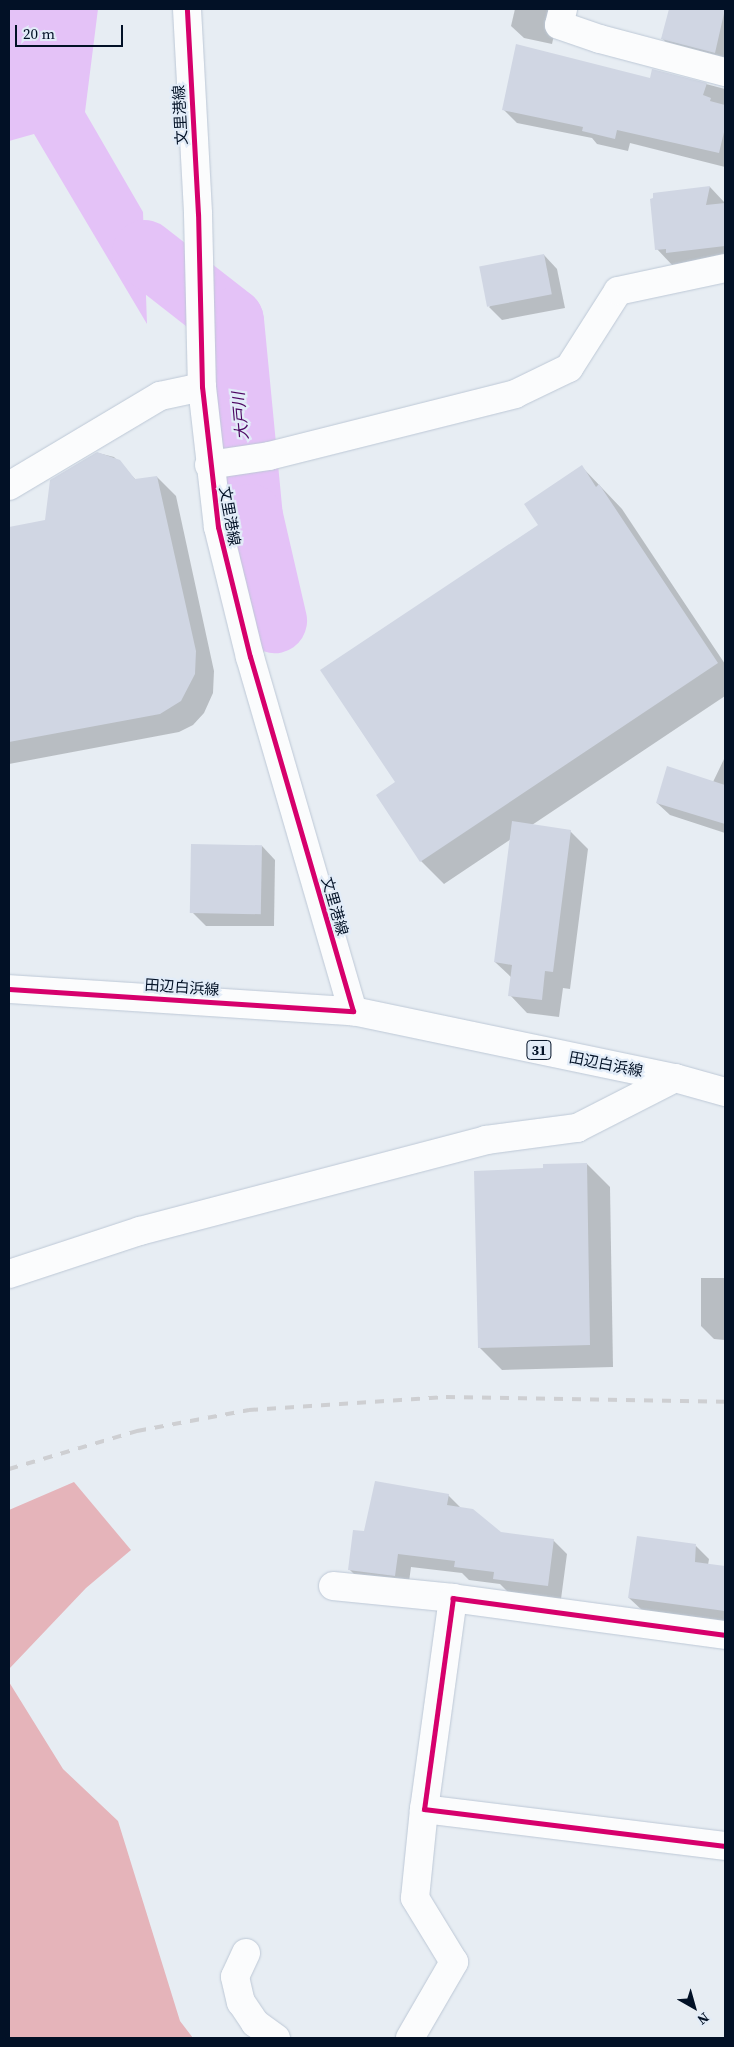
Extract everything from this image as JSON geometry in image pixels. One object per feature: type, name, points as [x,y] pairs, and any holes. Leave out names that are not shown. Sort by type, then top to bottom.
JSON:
[{"type":"street","name":"文里港線","points":[[187,9],[198,214],[202,387],[219,463],[218,527],[250,657],[353,1011]]},
{"type":"street","points":[[563,9],[559,25],[600,39],[725,72]]},
{"type":"street","points":[[219,463],[269,456],[514,394],[569,368],[618,291],[725,268]]},
{"type":"street","points":[[9,486],[160,396],[202,387]]},
{"type":"street","name":"田辺白浜線","points":[[9,989],[353,1011],[675,1078],[725,1092]]},
{"type":"street","points":[[9,1274],[140,1231],[486,1140],[577,1128],[675,1078]]},
{"type":"street","points":[[334,1586],[453,1598],[725,1635]]},
{"type":"street","points":[[410,2038],[454,1962],[415,1898],[424,1809],[453,1598]]},
{"type":"street","points":[[424,1809],[725,1846]]},
{"type":"street","points":[[246,1953],[235,1977],[241,2002],[255,2023],[276,2038]]},
{"type":"shaded area","points":[[9,9],[98,9],[85,112],[143,212],[147,324],[34,134],[9,141]]},
{"type":"shaded area","points":[[74,1482],[131,1550],[86,1588],[9,1669],[9,1510]]},
{"type":"shaded area","points":[[9,1682],[63,1769],[118,1821],[180,2021],[193,2038],[9,2038]]},
{"type":"building","points":[[669,9],[725,9],[715,53],[661,39]]},
{"type":"building","points":[[516,44],[650,78],[652,69],[707,83],[703,95],[711,98],[710,101],[725,105],[725,128],[719,153],[617,130],[615,139],[582,131],[583,127],[502,110]]},
{"type":"building","points":[[710,186],[706,205],[725,203],[725,246],[666,253],[666,249],[655,250],[650,199],[653,198],[653,193]]},
{"type":"building","points":[[544,254],[552,294],[487,307],[479,267]]},
{"type":"building","points":[[97,452],[120,460],[135,479],[157,476],[196,651],[195,674],[181,701],[160,714],[9,742],[9,527],[45,520],[50,480]]},
{"type":"building","points":[[582,465],[596,487],[599,484],[718,663],[420,862],[376,795],[395,782],[320,670],[538,525],[524,504]]},
{"type":"building","points":[[667,766],[725,785],[725,824],[656,803]]},
{"type":"building","points":[[512,821],[571,830],[553,972],[545,971],[542,1000],[508,996],[512,965],[494,962]]},
{"type":"building","points":[[191,844],[262,845],[261,914],[190,913]]},
{"type":"building","points":[[587,1163],[590,1345],[478,1348],[474,1171],[543,1168],[543,1164]]},
{"type":"building","points":[[375,1481],[449,1494],[447,1505],[473,1509],[501,1532],[554,1539],[548,1586],[493,1579],[494,1572],[454,1567],[455,1561],[398,1554],[395,1576],[348,1570],[353,1530],[364,1531]]},
{"type":"building","points":[[637,1536],[696,1544],[695,1562],[725,1566],[725,1611],[628,1598]]},
{"type":"waterway","name":"大戸川","points":[[144,252],[231,320],[250,516],[274,620]]},
{"type":"railway","points":[[9,1469],[137,1431],[249,1410],[446,1397],[725,1402]]},
{"type":"cycle path","points":[[9,989],[353,1011],[250,657],[218,527],[202,387],[198,214],[187,9]]},
{"type":"cycle path","points":[[725,1635],[453,1598],[424,1809],[725,1846]]}]
